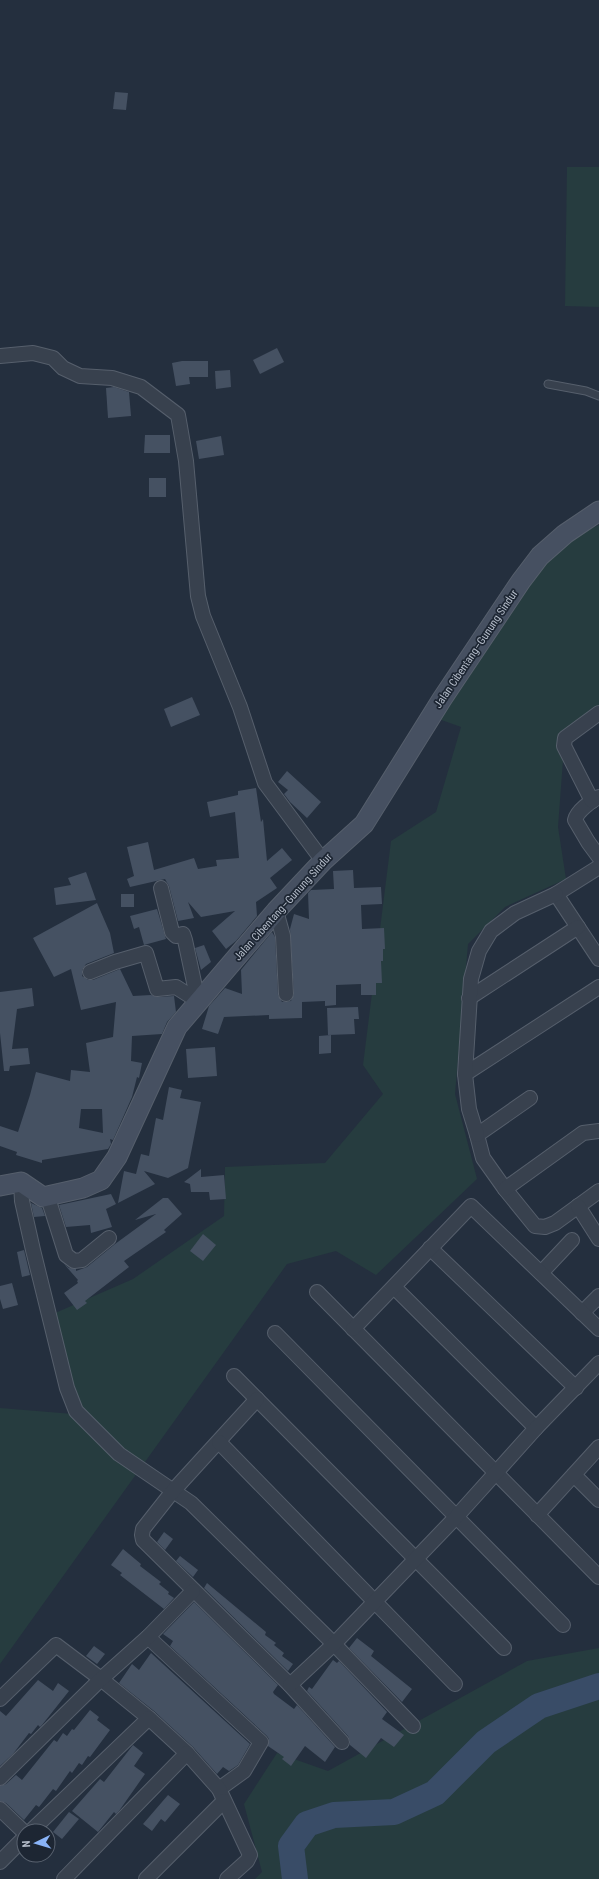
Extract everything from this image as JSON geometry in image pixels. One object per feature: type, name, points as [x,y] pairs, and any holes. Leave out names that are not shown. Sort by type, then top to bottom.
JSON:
[{"type":"street","points":[[0,356],[33,353],[53,358],[63,368],[80,376],[112,378],[141,387],[178,415],[186,460],[198,596],[203,616],[240,707],[264,783],[323,861]]},
{"type":"street","name":"Jalan Cibentang–Gunung Sindur","points":[[43,1197],[83,1188],[101,1180],[117,1157],[177,1027],[276,911],[323,861],[364,824],[442,699],[540,556],[565,534],[599,511]]},
{"type":"street","points":[[599,713],[565,738],[564,746],[595,799],[576,816],[576,820],[588,842],[599,857]]},
{"type":"street","points":[[599,867],[556,894],[515,913],[491,931],[479,951],[471,979],[465,1074],[469,1109],[483,1158],[535,1226],[545,1227],[555,1223],[599,1191]]},
{"type":"street","points":[[161,888],[172,932],[176,936],[183,934],[185,940],[198,1001]]},
{"type":"street","points":[[556,894],[599,959]]},
{"type":"street","points":[[276,911],[283,936],[286,994]]},
{"type":"street","points":[[469,998],[578,927]]},
{"type":"street","points":[[90,972],[115,962],[146,953],[157,989],[176,987],[198,1001]]},
{"type":"street","points":[[465,1074],[599,987]]},
{"type":"street","points":[[477,1135],[530,1098]]},
{"type":"street","points":[[505,1188],[583,1133],[599,1131]]},
{"type":"street","points":[[21,1182],[22,1201],[33,1250],[67,1388],[76,1411],[119,1454],[191,1503],[334,1644],[413,1726]]},
{"type":"street","points":[[0,1186],[21,1182],[50,1201],[66,1255],[74,1261],[82,1260],[109,1238]]},
{"type":"street","points":[[353,1329],[471,1206],[599,1329]]},
{"type":"street","points":[[578,1206],[599,1239]]},
{"type":"street","points":[[541,1273],[572,1240]]},
{"type":"street","points":[[430,1248],[576,1388]]},
{"type":"street","points":[[394,1287],[536,1428]]},
{"type":"street","points":[[317,1292],[599,1577]]},
{"type":"street","points":[[582,1313],[599,1296]]},
{"type":"street","points":[[274,1333],[457,1516],[563,1625]]},
{"type":"street","points":[[290,1685],[334,1644],[416,1559],[497,1474],[536,1428],[599,1364]]},
{"type":"street","points":[[234,1376],[504,1648]]},
{"type":"street","points":[[257,1399],[173,1491],[143,1529],[143,1540],[290,1685],[342,1742]]},
{"type":"street","points":[[219,1442],[455,1684]]},
{"type":"street","points":[[537,1514],[599,1447]]},
{"type":"street","points":[[574,1475],[599,1500]]},
{"type":"street","points":[[0,1778],[101,1679],[148,1637],[193,1590]]},
{"type":"street","points":[[146,1879],[244,1771],[261,1742],[148,1637]]},
{"type":"street","points":[[0,1699],[56,1645],[101,1679],[149,1718],[187,1754],[221,1795],[250,1855],[247,1861],[227,1879]]},
{"type":"street","points":[[39,1823],[134,1730],[149,1718]]},
{"type":"street","points":[[64,1879],[187,1754]]},
{"type":"street","points":[[0,1809],[16,1824]]},
{"type":"street","points":[[0,1862],[16,1846]]},
{"type":"lane","points":[[548,384],[586,390],[599,396]]},
{"type":"green space","points":[[567,167],[599,167],[599,307],[565,306]]},
{"type":"green space","points":[[599,525],[599,719],[564,747],[558,827],[566,879],[505,907],[468,944],[455,1094],[477,1179],[376,1275],[336,1251],[287,1264],[0,1664],[0,1408],[73,1414],[46,1317],[133,1279],[224,1216],[225,1167],[325,1163],[383,1094],[363,1065],[391,841],[436,812],[461,727],[436,718],[529,577],[575,535]]},
{"type":"green space","points":[[599,1648],[599,1879],[255,1879],[262,1872],[244,1804],[277,1753],[328,1771],[527,1661]]},
{"type":"building","points":[[115,92],[128,93],[126,110],[113,109]]},
{"type":"building","points":[[277,348],[284,362],[260,374],[253,360]]},
{"type":"building","points":[[182,361],[208,361],[208,377],[189,377],[190,384],[176,386],[172,363]]},
{"type":"building","points":[[230,370],[231,387],[216,389],[215,371]]},
{"type":"building","points":[[114,387],[129,392],[131,416],[108,418],[106,388]]},
{"type":"building","points":[[145,435],[170,435],[170,453],[144,453]]},
{"type":"building","points":[[221,436],[224,455],[199,459],[196,441]]},
{"type":"building","points":[[149,478],[166,478],[166,497],[149,497]]},
{"type":"building","points":[[192,697],[200,715],[171,727],[164,709]]},
{"type":"building","points":[[287,771],[321,802],[307,818],[290,802],[284,794],[288,790],[278,782]]},
{"type":"building","points":[[256,788],[261,822],[263,819],[267,861],[282,848],[292,860],[270,878],[277,888],[256,902],[257,916],[236,941],[226,949],[212,931],[235,911],[201,917],[188,902],[194,918],[178,921],[169,886],[165,879],[130,887],[127,879],[134,876],[127,847],[148,842],[154,870],[194,858],[198,869],[217,866],[216,860],[239,858],[235,812],[210,817],[207,802],[238,795],[238,791]]},
{"type":"building","points":[[353,870],[354,888],[381,887],[382,904],[361,905],[362,929],[384,928],[385,949],[383,949],[383,961],[381,961],[382,983],[376,983],[376,995],[361,995],[361,984],[336,985],[336,1005],[325,1006],[325,1001],[302,1002],[302,1018],[269,1019],[269,1015],[224,1017],[218,1034],[202,1029],[209,1006],[225,988],[242,994],[241,970],[272,932],[275,937],[278,995],[282,1002],[291,1001],[294,994],[290,929],[294,914],[309,919],[308,893],[311,890],[334,889],[333,871]]},
{"type":"building","points":[[86,872],[96,900],[56,905],[54,888],[71,885],[68,878]]},
{"type":"building","points":[[121,894],[134,894],[134,907],[121,907]]},
{"type":"building","points":[[97,903],[110,933],[114,953],[86,964],[82,970],[82,976],[88,980],[93,980],[120,969],[133,996],[174,996],[176,1012],[167,1022],[162,1034],[132,1036],[131,1061],[142,1063],[139,1078],[137,1077],[132,1097],[113,1140],[110,1139],[111,1144],[108,1149],[42,1160],[42,1163],[16,1155],[17,1152],[0,1146],[0,1126],[18,1132],[36,1072],[70,1081],[71,1070],[90,1072],[86,1043],[113,1037],[116,1002],[81,1010],[71,969],[54,977],[33,938]],"holes":[[[81,1109],[102,1109],[103,1133],[79,1128]]]},
{"type":"building","points":[[157,909],[166,939],[144,945],[139,927],[134,929],[130,916]]},
{"type":"building","points":[[204,945],[211,962],[201,970],[195,948]]},
{"type":"building","points":[[32,988],[34,1006],[17,1009],[12,1049],[28,1048],[30,1064],[10,1066],[9,1071],[4,1071],[0,1033],[0,992]]},
{"type":"building","points":[[358,1007],[359,1019],[354,1019],[355,1034],[328,1035],[327,1008]]},
{"type":"building","points":[[331,1035],[331,1053],[319,1054],[319,1036]]},
{"type":"building","points":[[215,1047],[217,1076],[188,1078],[186,1049]]},
{"type":"building","points":[[169,1087],[182,1090],[180,1098],[201,1102],[188,1168],[168,1178],[144,1171],[155,1184],[118,1203],[124,1171],[136,1174],[141,1154],[149,1156],[156,1118],[163,1120]]},
{"type":"building","points":[[201,1169],[201,1177],[224,1175],[226,1199],[210,1200],[209,1192],[191,1192],[190,1184],[184,1182]]},
{"type":"building","points":[[111,1194],[116,1204],[106,1209],[112,1227],[91,1233],[90,1225],[66,1227],[59,1205]]},
{"type":"building","points":[[163,1198],[168,1198],[182,1214],[164,1230],[166,1232],[124,1261],[129,1267],[85,1301],[87,1303],[77,1310],[64,1293],[78,1283],[78,1280],[64,1264],[69,1268],[76,1269],[76,1271],[87,1267],[156,1214],[135,1220]]},
{"type":"building","points":[[31,1203],[42,1208],[45,1216],[34,1217]]},
{"type":"building","points":[[203,1234],[216,1245],[203,1261],[190,1251]]},
{"type":"building","points":[[24,1250],[30,1275],[22,1277],[17,1252]]},
{"type":"building","points":[[12,1283],[18,1305],[3,1309],[0,1299],[0,1286]]},
{"type":"building","points":[[164,1532],[173,1539],[165,1550],[157,1542]]},
{"type":"building","points":[[123,1549],[141,1564],[140,1566],[161,1582],[159,1584],[174,1598],[164,1609],[120,1575],[122,1573],[111,1565]]},
{"type":"building","points":[[180,1556],[198,1570],[193,1577],[176,1561]]},
{"type":"building","points":[[207,1583],[266,1632],[265,1635],[276,1643],[274,1645],[284,1653],[282,1656],[293,1664],[288,1671],[204,1588]]},
{"type":"building","points":[[194,1602],[278,1685],[273,1692],[274,1694],[294,1709],[297,1705],[335,1747],[325,1762],[305,1746],[291,1766],[282,1759],[284,1757],[268,1746],[269,1739],[267,1736],[170,1646],[173,1641],[163,1634]]},
{"type":"building","points":[[357,1638],[374,1651],[371,1656],[412,1689],[402,1702],[349,1648]]},
{"type":"building","points":[[94,1646],[105,1654],[97,1664],[86,1656]]},
{"type":"building","points":[[151,1653],[250,1744],[238,1765],[229,1771],[223,1767],[217,1774],[193,1747],[154,1711],[119,1683],[132,1664],[139,1670]]},
{"type":"building","points":[[333,1660],[337,1663],[339,1661],[387,1712],[382,1719],[404,1735],[394,1747],[381,1738],[366,1758],[350,1745],[348,1736],[307,1691],[309,1687],[312,1689]]},
{"type":"building","points":[[38,1680],[53,1691],[58,1683],[69,1691],[42,1725],[40,1727],[38,1725],[31,1734],[29,1733],[13,1754],[0,1766],[0,1711],[6,1716]]},
{"type":"building","points":[[90,1710],[99,1717],[97,1720],[110,1730],[90,1757],[88,1756],[82,1765],[79,1763],[72,1773],[70,1771],[56,1791],[53,1789],[39,1807],[36,1805],[24,1820],[6,1803],[0,1801],[0,1786],[6,1784],[16,1775],[22,1780],[54,1740],[57,1742],[63,1733],[67,1736],[72,1729],[74,1730]]},
{"type":"building","points":[[133,1745],[143,1753],[134,1766],[145,1774],[119,1811],[116,1814],[114,1812],[98,1832],[72,1811],[100,1779],[104,1782]]},
{"type":"building","points":[[168,1795],[180,1804],[165,1822],[161,1819],[152,1831],[143,1824]]},
{"type":"building","points":[[69,1812],[79,1819],[62,1839],[56,1834],[56,1828]]},
{"type":"waterway","points":[[295,1879],[291,1846],[307,1824],[334,1815],[394,1812],[435,1793],[486,1742],[539,1706],[599,1686]]}]
